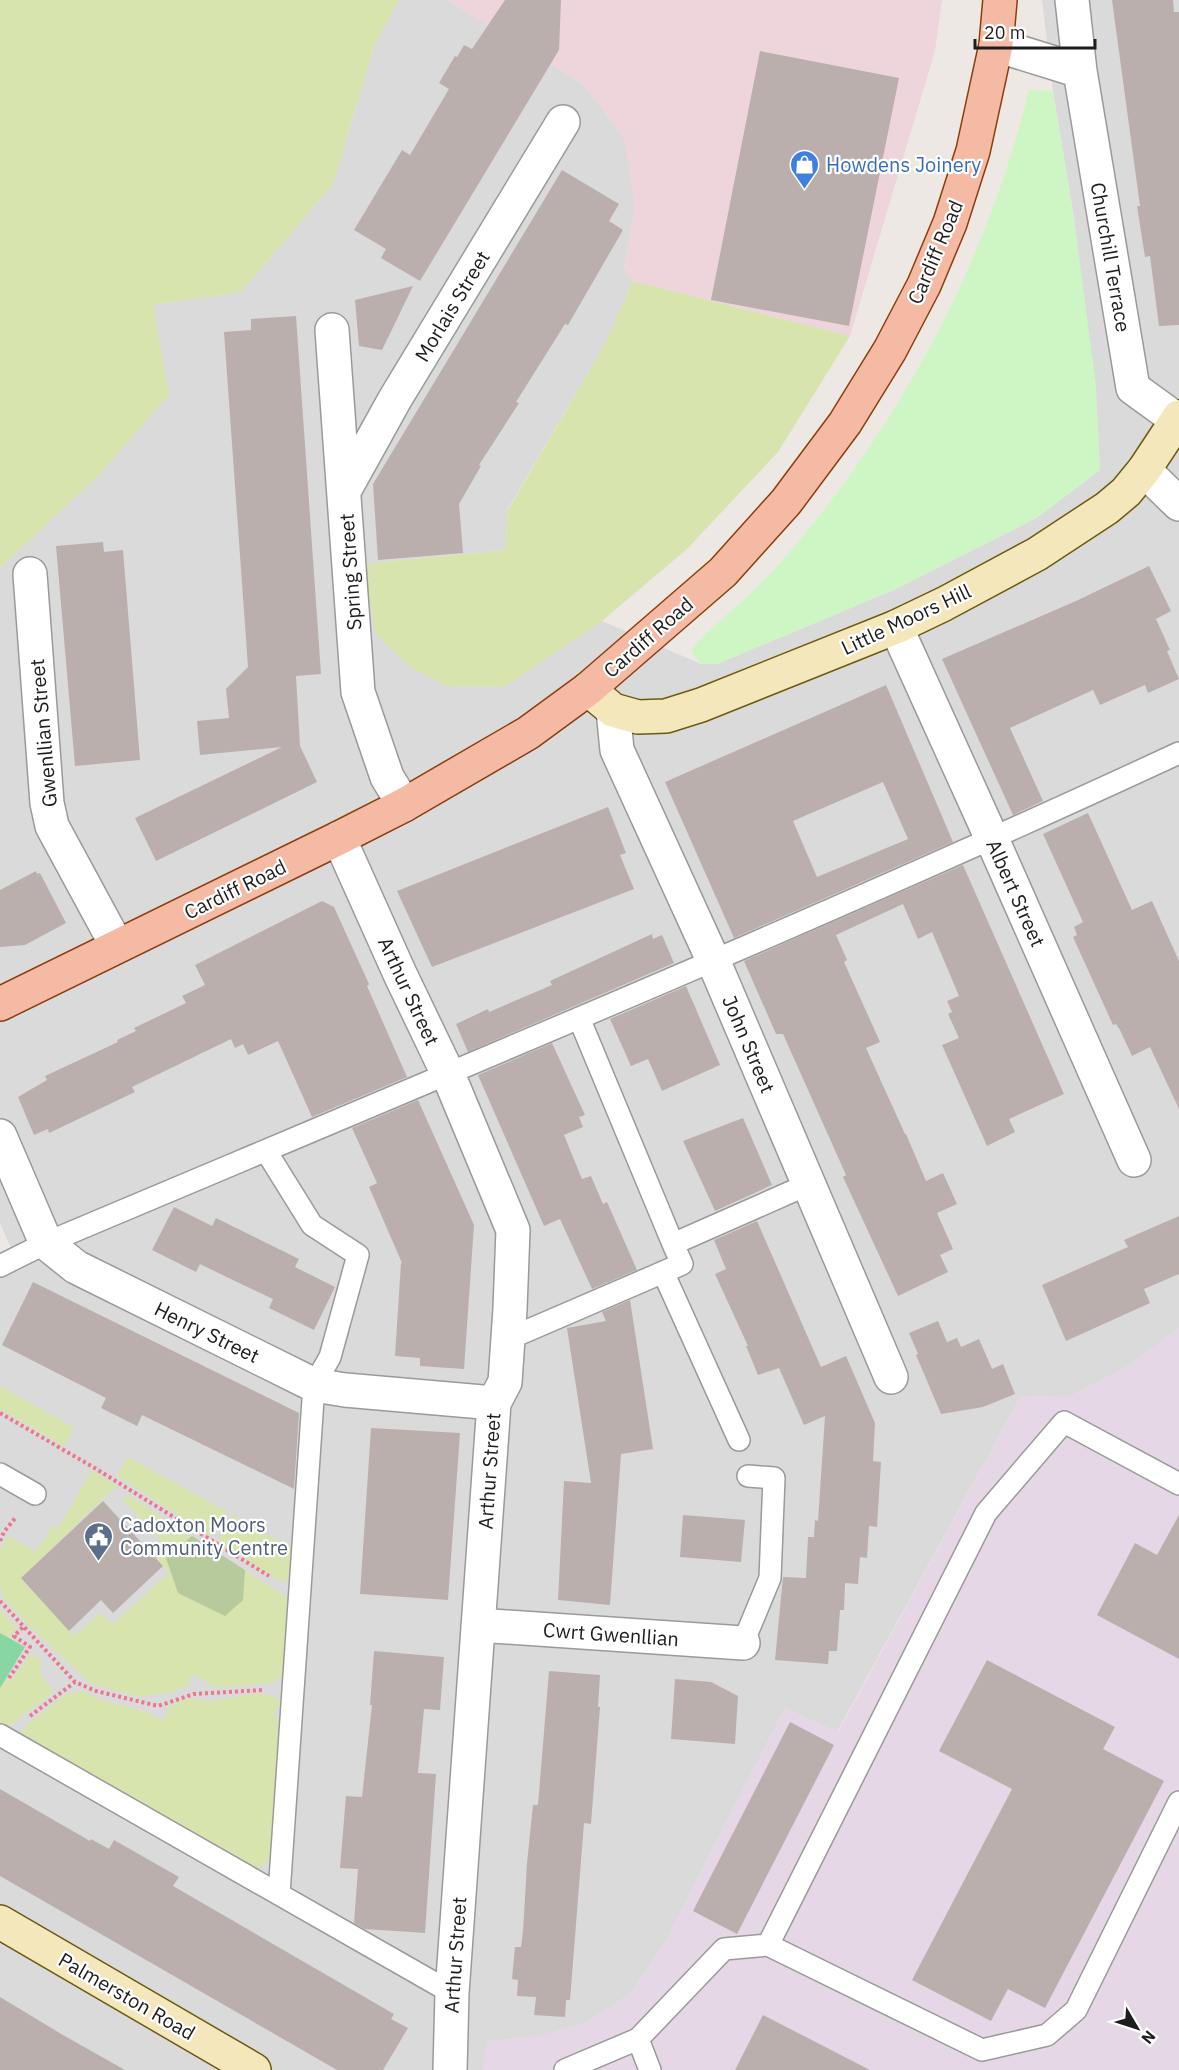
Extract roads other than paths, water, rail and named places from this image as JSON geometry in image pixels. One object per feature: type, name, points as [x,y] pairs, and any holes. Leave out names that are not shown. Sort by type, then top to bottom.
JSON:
[{"type":"main road","name":"Cardiff Road","points":[[0,1004],[339,838],[404,804],[528,733],[588,689],[723,572],[786,502],[845,423],[895,341],[924,285],[950,223],[973,151],[996,45],[1000,0]]},
{"type":"street","name":"Churchill Terrace","points":[[1072,0],[1080,71],[1133,388],[1178,419]]},
{"type":"street","points":[[996,45],[1080,71]]},
{"type":"street","name":"Morlais Street","points":[[344,491],[395,399],[563,122]]},
{"type":"street","name":"Spring Street","points":[[332,330],[358,692],[387,777],[404,804]]},
{"type":"street","name":"Little Moors Hill","points":[[588,689],[613,710],[638,717],[666,716],[701,705],[896,627],[1037,554],[1107,508],[1126,492],[1144,470],[1178,419]]},
{"type":"street","points":[[1144,470],[1179,504]]},
{"type":"street","name":"Gwenllian Street","points":[[30,574],[47,803],[52,826],[117,946]]},
{"type":"street","name":"Albert Street","points":[[896,627],[1134,1160]]},
{"type":"street","name":"John Street","points":[[613,710],[617,750],[713,960],[891,1377]]},
{"type":"street","name":"Arthur Street","points":[[339,838],[448,1074],[513,1230],[505,1382],[494,1403],[452,1993],[450,2070]]},
{"type":"street","name":"Henry Street","points":[[0,1136],[46,1243],[76,1267],[314,1385],[345,1390],[494,1403]]},
{"type":"street","name":"Cwrt Gwenllian","points":[[478,1625],[743,1643]]},
{"type":"street","name":"Palmerston Road","points":[[0,1922],[254,2070]]},
{"type":"lane","points":[[0,1266],[46,1243],[713,960],[1179,753]]},
{"type":"lane","points":[[508,1339],[682,1264],[579,1018]]},
{"type":"lane","points":[[266,1151],[312,1225],[358,1255],[330,1357],[314,1385],[279,1894]]},
{"type":"lane","points":[[673,1244],[809,1184]]},
{"type":"lane","points":[[663,1272],[739,1440]]},
{"type":"lane","points":[[768,1945],[986,1513],[1064,1422],[1179,1484]]},
{"type":"lane","points":[[0,1474],[35,1494]]},
{"type":"lane","points":[[743,1643],[770,1578],[774,1478],[748,1476]]},
{"type":"lane","points":[[4,1737],[452,1993]]},
{"type":"lane","points":[[565,2070],[638,2039],[724,1949],[768,1945],[982,2050],[1047,2035],[1076,2010],[1179,1802]]},
{"type":"lane","points":[[638,2039],[650,2070]]},
{"type":"place","name":"Howdens Joinery","points":[[805,190]]},
{"type":"place","name":"Cadoxton Moors Community Centre","points":[[99,1562]]}]
